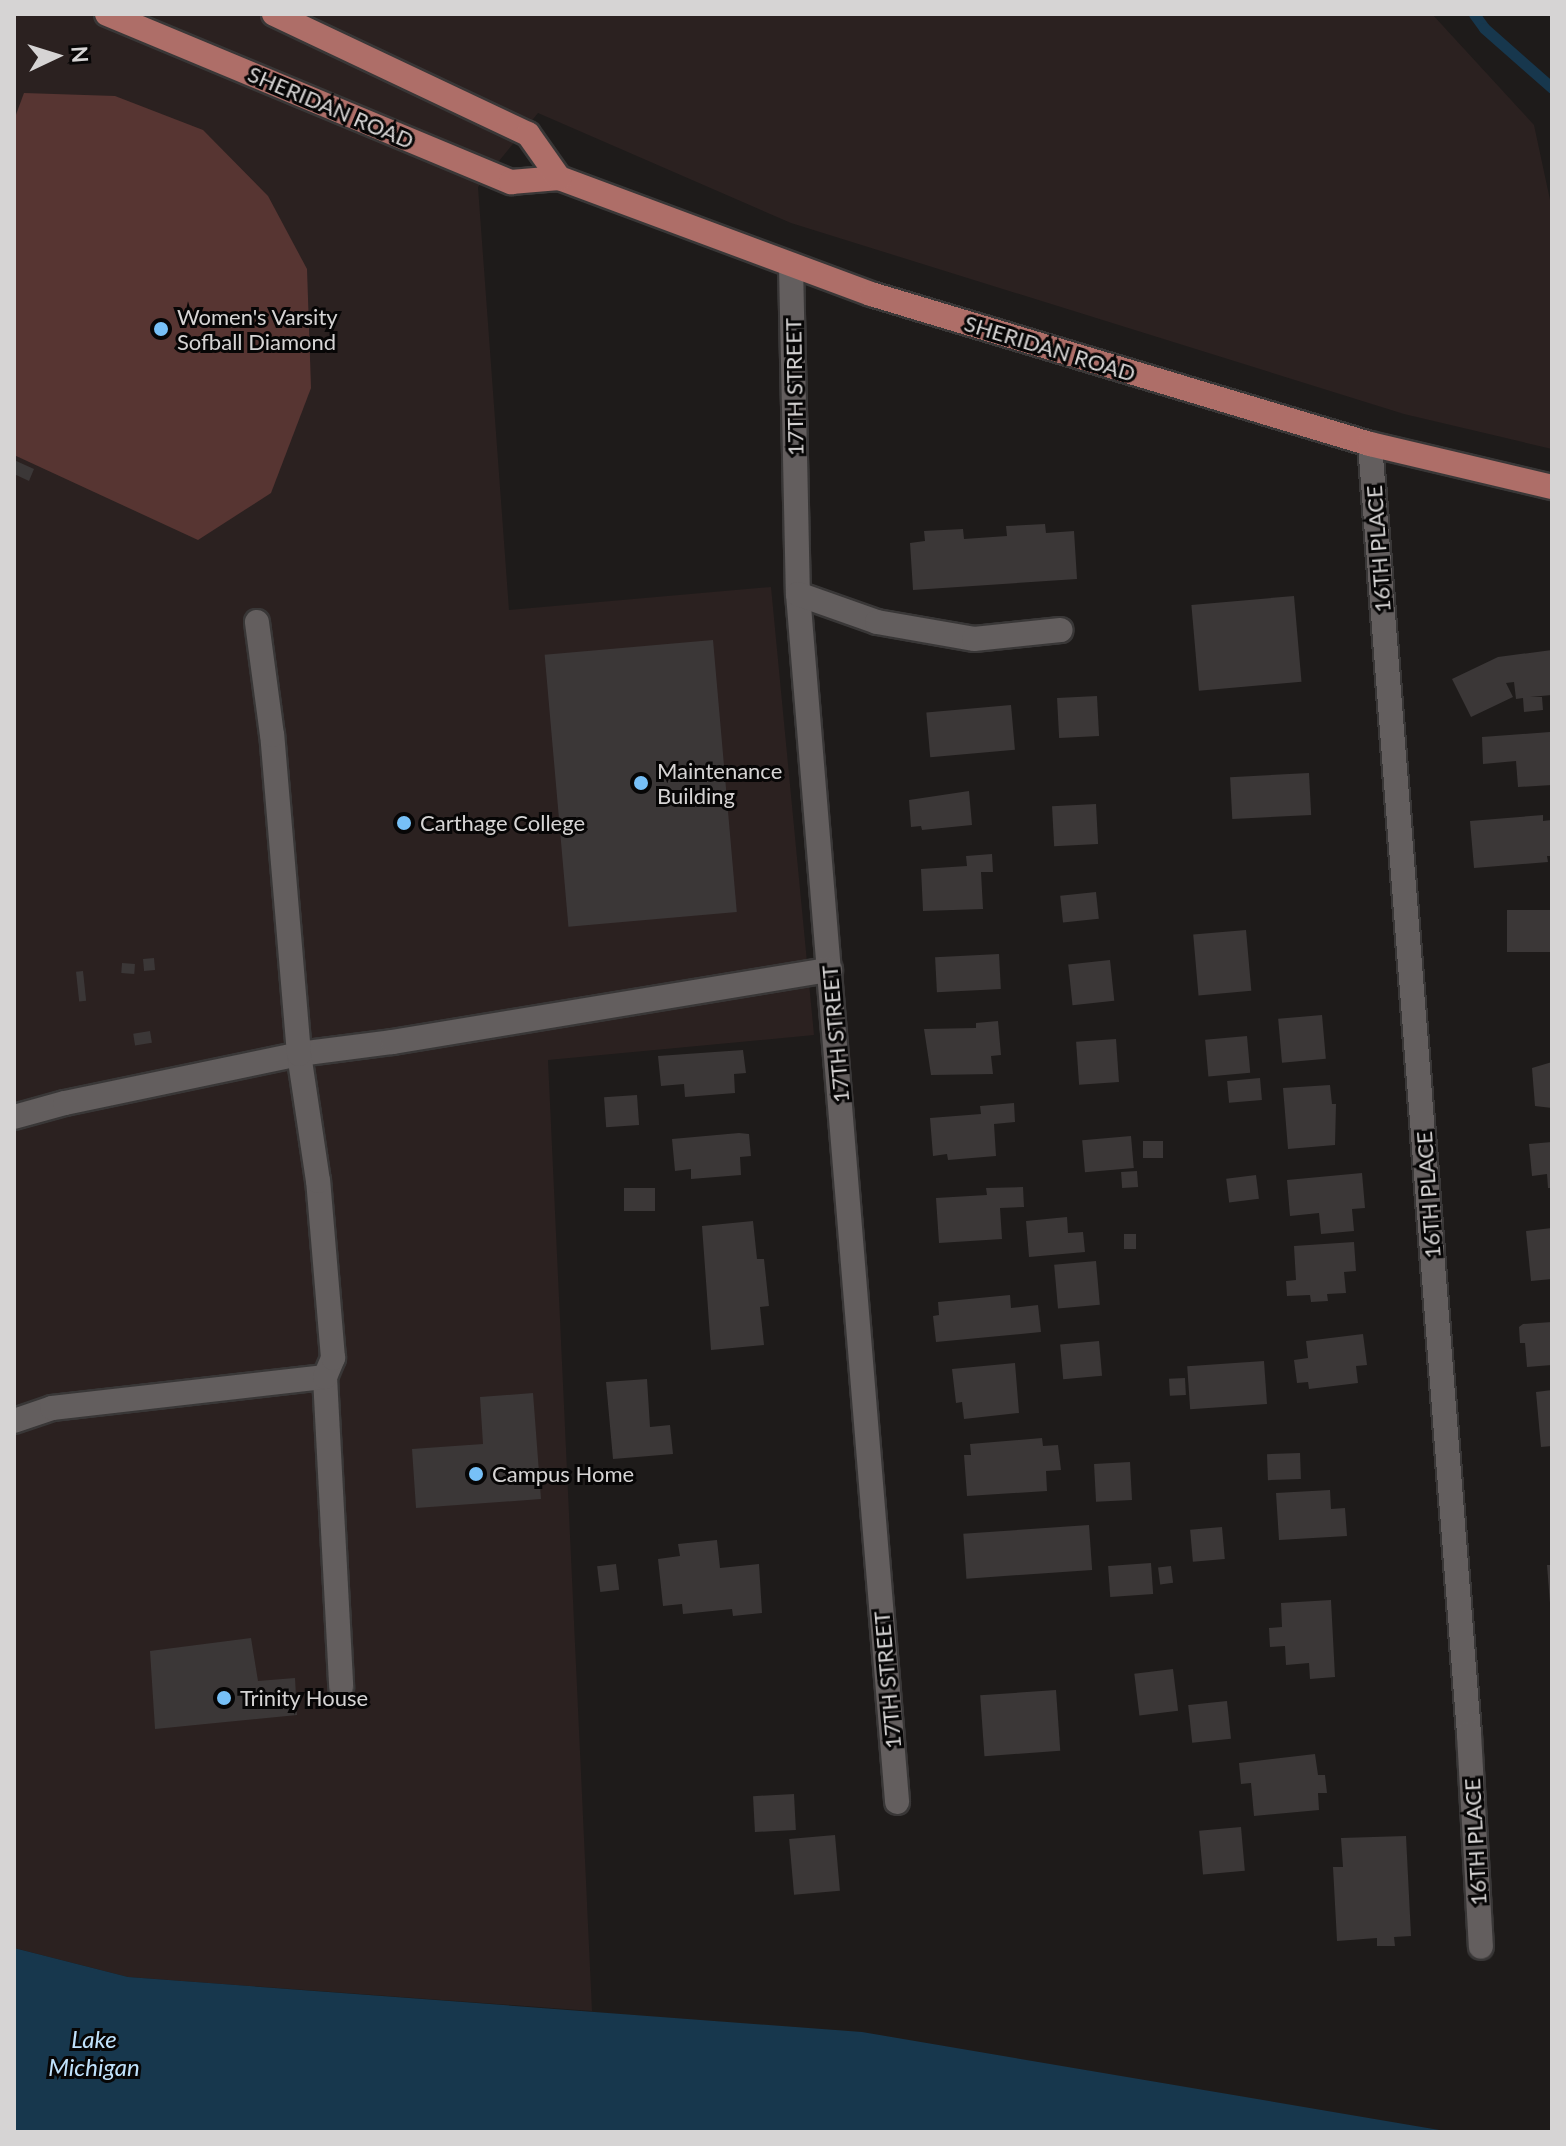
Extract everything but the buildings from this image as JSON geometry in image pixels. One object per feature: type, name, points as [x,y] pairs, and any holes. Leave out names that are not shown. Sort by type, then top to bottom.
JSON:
[{"type":"main road","name":"SHERIDAN ROAD","points":[[107,14],[511,182],[559,178],[871,294],[1370,444],[1552,487]]},
{"type":"main road","points":[[274,14],[528,134],[559,178]]},
{"type":"street","name":"17TH STREET","points":[[791,265],[798,594],[897,1802]]},
{"type":"street","name":"16TH PLACE","points":[[1370,444],[1469,1734],[1481,1947]]},
{"type":"street","points":[[798,594],[877,622],[974,639],[1061,630]]},
{"type":"street","points":[[257,622],[272,735],[299,1054],[318,1181],[333,1358],[325,1377],[341,1687]]},
{"type":"street","points":[[14,1117],[299,1054],[393,1042],[830,970]]},
{"type":"street","points":[[14,1421],[52,1408],[325,1377]]},
{"type":"shaded area","name":"Carthage College","points":[[14,14],[1432,14],[1534,125],[1552,209],[1552,449],[1404,414],[791,223],[538,113],[478,187],[509,610],[771,587],[814,1035],[548,1060],[592,2011],[128,1977],[14,1948]]},
{"type":"shaded area","name":"Women's Varsity Sofball Diamond","points":[[24,93],[115,96],[203,130],[268,196],[307,269],[311,388],[271,493],[198,540],[14,455],[14,120]]},
{"type":"water","name":"Lake Michigan","points":[[14,1948],[128,1977],[862,2032],[1451,2132],[14,2132]]},
{"type":"waterway","points":[[1474,14],[1484,28],[1552,88]]},
{"type":"place","name":"Women's Varsity Sofball Diamond","points":[[161,329]]},
{"type":"place","name":"Maintenance Building","points":[[641,783]]},
{"type":"place","name":"Carthage College","points":[[404,823]]},
{"type":"place","name":"Campus Home","points":[[476,1474]]},
{"type":"place","name":"Trinity House","points":[[224,1698]]}]
